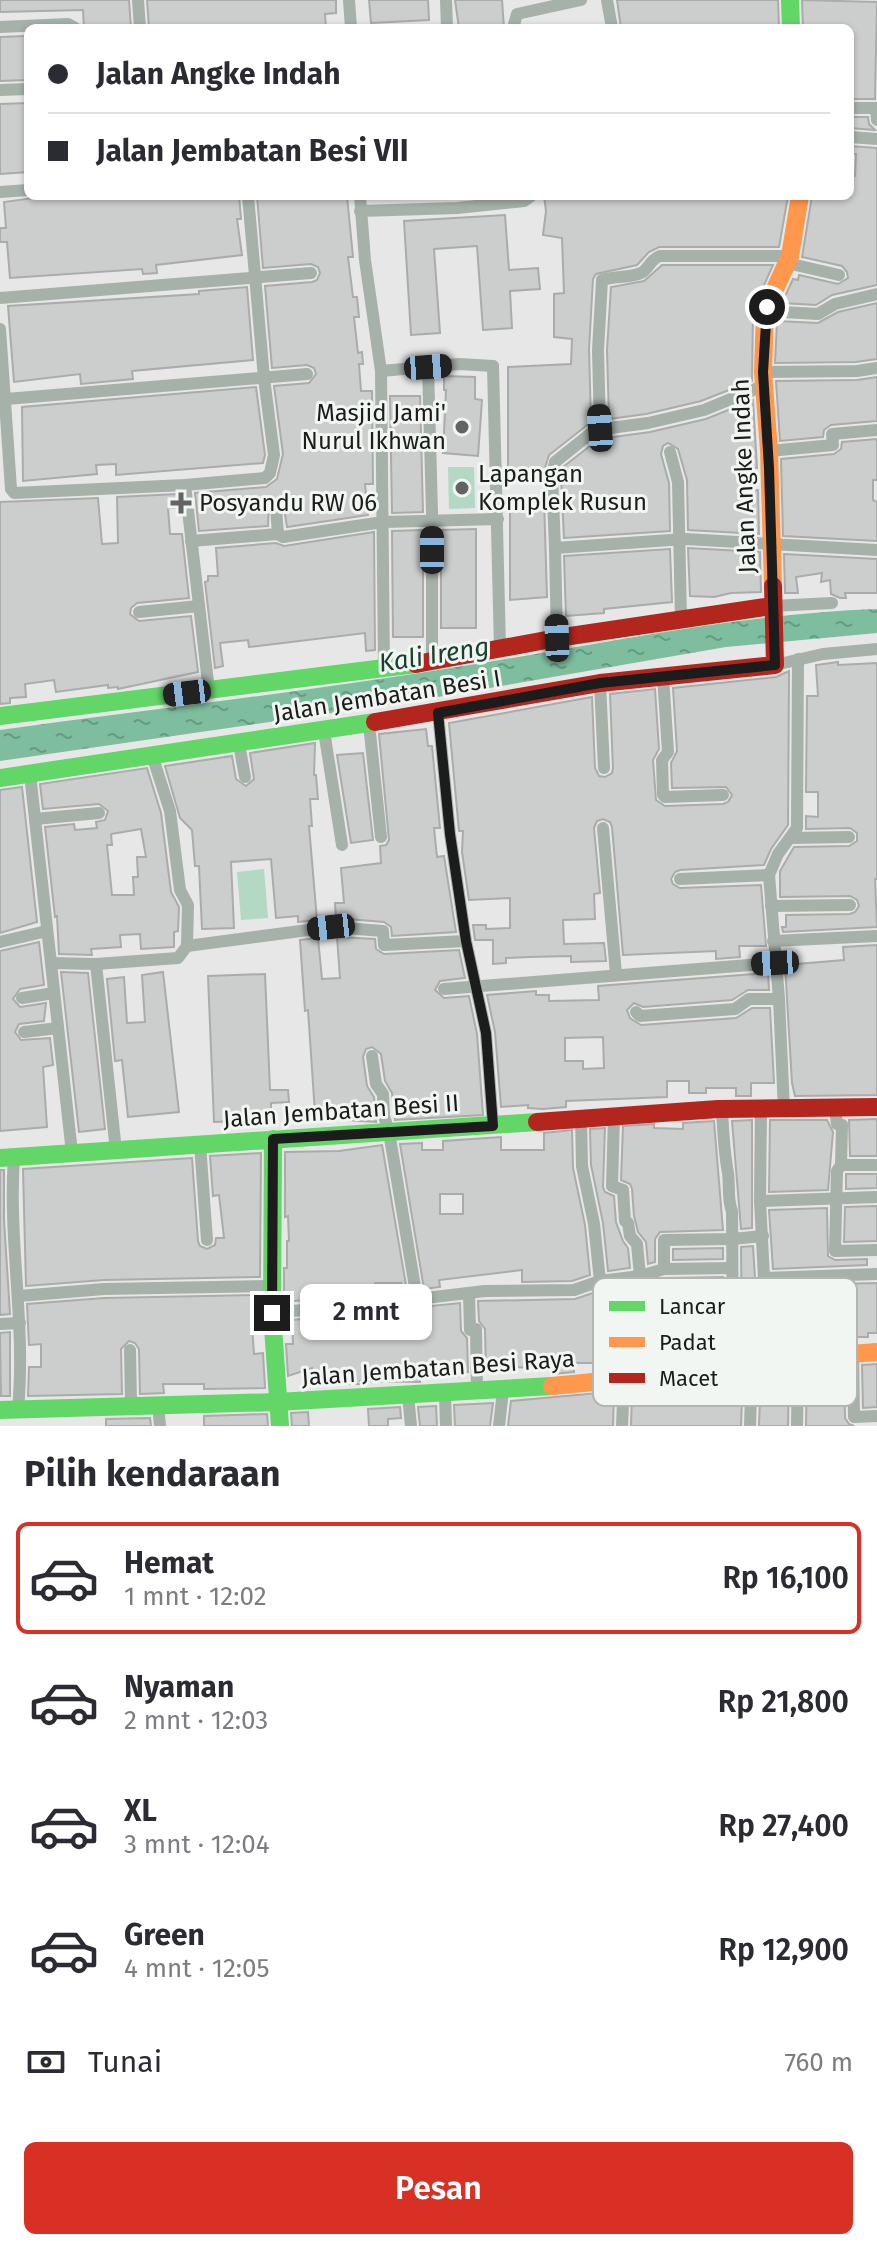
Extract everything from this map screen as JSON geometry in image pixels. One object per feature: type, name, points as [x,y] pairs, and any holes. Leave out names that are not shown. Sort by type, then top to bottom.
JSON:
[{"type":"street","points":[[138,0],[140,24]]},
{"type":"street","points":[[349,0],[351,24]]},
{"type":"street","points":[[446,0],[447,24]]},
{"type":"street","points":[[514,24],[517,14],[581,0]]},
{"type":"street","points":[[607,0],[611,24]]},
{"type":"street","points":[[790,0],[791,24]]},
{"type":"street","points":[[0,27],[24,27]]},
{"type":"street","points":[[0,90],[24,89]]},
{"type":"street","points":[[854,108],[876,108],[877,120]]},
{"type":"street","points":[[854,137],[877,139]]},
{"type":"street","points":[[0,192],[24,190]]},
{"type":"street","points":[[0,329],[11,489],[14,493],[265,478],[273,465],[274,455],[248,200]]},
{"type":"street","points":[[360,200],[381,371],[384,669]]},
{"type":"street","points":[[360,211],[457,202],[525,200]]},
{"type":"street","name":"Jalan Angke Indah","points":[[775,660],[764,378],[765,311],[788,260],[799,200]]},
{"type":"street","points":[[600,428],[598,350],[602,280],[639,274],[660,256],[788,260],[839,275]]},
{"type":"street","points":[[0,298],[311,273]]},
{"type":"street","points":[[765,311],[818,314],[835,304],[877,294]]},
{"type":"street","points":[[381,371],[494,365],[500,648]]},
{"type":"street","points":[[428,367],[432,662]]},
{"type":"street","points":[[557,638],[552,475],[555,462],[592,431],[648,423],[704,410],[764,378],[877,368]]},
{"type":"street","points":[[6,399],[307,374]]},
{"type":"street","points":[[769,451],[833,445],[832,434],[877,430]]},
{"type":"street","points":[[670,452],[678,482],[681,619]]},
{"type":"street","points":[[185,485],[209,691]]},
{"type":"street","points":[[278,534],[276,508],[287,503]]},
{"type":"street","points":[[191,541],[278,534],[283,537],[383,522],[498,519]]},
{"type":"street","points":[[555,548],[677,539],[877,550]]},
{"type":"street","points":[[0,716],[384,669],[681,619],[832,603]]},
{"type":"street","points":[[139,612],[199,606]]},
{"type":"street","name":"Jalan Jembatan Besi I","points":[[0,778],[369,724],[600,683],[877,649]]},
{"type":"street","points":[[784,1110],[769,875],[778,854],[797,828],[798,659]]},
{"type":"street","points":[[663,676],[668,752],[662,760],[663,795],[723,795]]},
{"type":"street","points":[[600,683],[604,768]]},
{"type":"street","points":[[438,713],[450,834],[466,941],[488,1047],[493,1126]]},
{"type":"street","points":[[369,724],[381,837]]},
{"type":"street","points":[[324,731],[342,845]]},
{"type":"street","points":[[239,744],[245,777]]},
{"type":"street","points":[[51,963],[96,964],[178,958],[187,946],[188,905],[180,890],[170,811],[153,758]]},
{"type":"street","points":[[30,774],[72,1153]]},
{"type":"street","points":[[35,819],[99,813]]},
{"type":"street","points":[[603,828],[616,974]]},
{"type":"street","points":[[791,838],[849,837]]},
{"type":"street","points":[[680,879],[769,875]]},
{"type":"street","points":[[771,906],[850,905]]},
{"type":"street","points":[[187,946],[331,927],[383,931],[384,945],[466,941]]},
{"type":"street","points":[[0,942],[47,931]]},
{"type":"street","points":[[773,941],[877,936]]},
{"type":"street","points":[[444,989],[775,963]]},
{"type":"street","points":[[96,964],[116,1151]]},
{"type":"street","points":[[22,998],[54,993]]},
{"type":"street","points":[[636,1012],[640,1016],[735,1009],[749,999],[779,999]]},
{"type":"street","points":[[24,1032],[58,1028]]},
{"type":"street","points":[[372,1056],[376,1084],[383,1094],[384,1116],[417,1299]]},
{"type":"street","name":"Jalan Jembatan Besi II","points":[[7,1158],[493,1126],[614,1115],[722,1109],[877,1107]]},
{"type":"street","points":[[722,1109],[723,1154],[728,1175],[728,1202],[732,1211],[732,1278]]},
{"type":"street","points":[[761,1109],[760,1201],[764,1278],[877,1274]]},
{"type":"street","points":[[832,1274],[842,1125],[837,1124],[835,1109]]},
{"type":"street","points":[[614,1115],[612,1186],[623,1190],[625,1221],[630,1236],[637,1244],[640,1276]]},
{"type":"street","points":[[581,1117],[582,1166],[594,1224],[600,1278]]},
{"type":"street","points":[[273,1139],[272,1313],[280,1426]]},
{"type":"street","points":[[200,1144],[207,1240]]},
{"type":"street","points":[[7,1158],[22,1355],[9,1409]]},
{"type":"street","points":[[841,1165],[877,1165]]},
{"type":"street","points":[[760,1201],[877,1197]]},
{"type":"street","points":[[664,1269],[664,1240],[763,1236]]},
{"type":"street","points":[[835,1251],[877,1250]]},
{"type":"street","points":[[624,1278],[664,1269],[732,1268]]},
{"type":"street","points":[[0,1276],[16,1277]]},
{"type":"street","points":[[272,1313],[469,1294],[574,1290],[593,1283]]},
{"type":"street","points":[[19,1296],[104,1289],[272,1286]]},
{"type":"street","points":[[469,1294],[470,1330],[476,1329],[477,1391]]},
{"type":"street","points":[[0,1324],[20,1323]]},
{"type":"street","points":[[130,1350],[131,1404]]},
{"type":"street","name":"Jalan Jembatan Besi Raya","points":[[857,1354],[877,1352]]},
{"type":"street","name":"Jalan Jembatan Besi Raya","points":[[9,1409],[277,1402],[503,1390],[593,1382]]},
{"type":"street","points":[[499,1426],[503,1390]]},
{"type":"street","points":[[445,1393],[446,1426]]},
{"type":"street","points":[[408,1395],[411,1426]]},
{"type":"street","points":[[158,1404],[160,1426]]},
{"type":"street","points":[[622,1426],[623,1406]]},
{"type":"street","points":[[750,1426],[751,1406]]},
{"type":"street","points":[[797,1406],[797,1426]]},
{"type":"street","points":[[854,1406],[854,1417],[877,1416]]},
{"type":"shaded area","name":"Lapangan Komplek Rusun","points":[[448,467],[474,467],[475,508],[449,509]]},
{"type":"shaded area","points":[[264,869],[268,918],[241,920],[237,872]]},
{"type":"water","points":[[877,609],[877,633],[726,647],[409,702],[0,761],[0,730],[400,676],[719,624]]},
{"type":"building","points":[[0,0],[129,0],[131,24],[84,24],[83,10],[0,12]]},
{"type":"building","points":[[147,0],[336,0],[336,13],[325,14],[326,24],[149,24]]},
{"type":"building","points":[[369,0],[428,0],[429,20],[371,23]]},
{"type":"building","points":[[455,0],[502,0],[504,24],[458,24]]},
{"type":"building","points":[[617,0],[778,0],[779,24],[620,24]]},
{"type":"building","points":[[802,0],[877,2],[875,99],[854,99],[854,24],[803,24]]},
{"type":"building","points":[[24,36],[24,80],[0,81],[0,37]]},
{"type":"building","points":[[24,103],[24,172],[0,174],[0,104]]},
{"type":"building","points":[[854,117],[868,117],[869,124],[875,130],[854,128]]},
{"type":"building","points":[[854,146],[877,148],[877,285],[832,295],[816,305],[782,303],[793,279],[798,280],[799,275],[838,284],[848,278],[842,266],[802,257],[811,200],[854,200]]},
{"type":"building","points":[[24,199],[239,200],[241,219],[237,219],[242,255],[156,265],[157,273],[143,274],[142,269],[10,278],[7,242],[0,242],[0,228],[6,228],[4,202]]},
{"type":"building","points":[[257,200],[347,200],[353,257],[348,257],[353,297],[357,297],[359,317],[354,317],[358,353],[362,352],[363,364],[359,364],[361,391],[372,391],[373,484],[365,484],[368,515],[287,527],[285,514],[294,509],[296,503],[293,496],[287,494],[269,503],[268,526],[199,531],[195,493],[266,487],[277,479],[283,454],[274,386],[309,383],[316,374],[314,368],[307,365],[272,368],[265,286],[312,282],[317,280],[320,273],[318,267],[311,264],[263,268]]},
{"type":"building","points":[[545,200],[787,200],[779,247],[659,247],[649,252],[637,265],[596,274],[593,279],[589,349],[591,422],[549,455],[543,474],[508,474],[508,367],[571,364],[572,339],[554,337],[554,294],[564,293],[562,238],[543,235]]},
{"type":"building","points":[[505,215],[509,270],[538,268],[540,289],[510,291],[512,328],[483,330],[477,246],[434,249],[440,333],[411,335],[404,221]]},
{"type":"building","points":[[662,265],[773,265],[753,310],[752,381],[701,401],[609,419],[607,350],[611,287],[644,281]]},
{"type":"building","points":[[247,287],[253,360],[132,371],[133,379],[81,384],[80,374],[14,382],[8,306],[199,294],[199,291]]},
{"type":"building","points":[[877,303],[877,359],[775,363],[777,321],[818,323],[838,312]]},
{"type":"building","name":"Masjid Jami' Nurul Ikhwan","points":[[444,376],[475,377],[475,399],[482,400],[478,456],[443,453]]},
{"type":"building","points":[[877,377],[877,421],[831,425],[824,430],[823,437],[780,441],[776,381]]},
{"type":"building","points":[[256,387],[265,455],[263,463],[116,475],[116,464],[96,465],[97,474],[23,481],[22,407]]},
{"type":"building","points":[[390,396],[420,396],[423,512],[392,513]]},
{"type":"building","points":[[753,400],[757,468],[738,467],[741,491],[758,490],[759,534],[688,530],[687,480],[678,449],[668,443],[663,446],[661,454],[669,483],[670,531],[564,538],[563,467],[599,439],[650,432],[706,419]]},
{"type":"building","points":[[877,439],[877,480],[873,480],[873,500],[877,502],[877,541],[783,536],[781,459],[834,454],[841,449],[842,442]]},
{"type":"building","points":[[177,494],[179,508],[168,508],[170,534],[182,534],[189,598],[137,603],[130,614],[139,621],[191,616],[198,672],[118,689],[108,688],[108,685],[56,692],[54,680],[25,684],[26,697],[10,698],[10,703],[0,704],[0,502],[98,498],[102,544],[118,543],[117,497]]},
{"type":"building","points":[[510,498],[544,499],[547,597],[510,600]]},
{"type":"building","points":[[476,529],[476,628],[441,628],[441,530]]},
{"type":"building","points":[[423,530],[423,637],[393,637],[392,531]]},
{"type":"building","points":[[374,532],[375,650],[366,651],[365,633],[249,647],[248,640],[220,643],[223,666],[215,668],[205,582],[208,576],[218,576],[216,548],[276,543],[284,546]]},
{"type":"building","points":[[688,548],[760,552],[761,592],[690,596]]},
{"type":"building","points":[[670,549],[672,602],[566,616],[564,556]]},
{"type":"building","points":[[784,554],[877,559],[877,593],[845,593],[846,598],[840,598],[831,594],[830,580],[821,582],[822,573],[796,577],[798,593],[785,593]]},
{"type":"building","points":[[838,662],[838,665],[877,663],[877,927],[783,932],[786,915],[850,914],[859,906],[857,900],[850,896],[780,897],[780,871],[794,847],[849,846],[857,841],[857,833],[850,828],[806,829],[806,816],[818,817],[818,792],[806,792],[807,696],[818,696],[816,665]]},
{"type":"building","points":[[789,671],[788,825],[764,865],[680,870],[671,879],[680,888],[761,885],[766,946],[739,946],[740,957],[716,959],[716,951],[623,955],[612,827],[610,822],[603,819],[597,821],[594,828],[600,893],[594,894],[595,919],[563,920],[564,944],[604,943],[606,961],[571,962],[571,956],[529,957],[506,958],[506,963],[493,964],[493,940],[475,940],[473,925],[486,925],[486,929],[510,928],[510,898],[469,900],[449,723],[592,697],[595,768],[599,776],[605,777],[612,773],[613,768],[610,694],[655,689],[659,749],[653,760],[656,800],[665,806],[723,804],[732,795],[726,787],[672,788],[671,763],[677,751],[673,688],[776,677]]},
{"type":"building","points":[[426,729],[428,746],[432,746],[440,828],[434,828],[437,857],[444,856],[456,932],[392,936],[391,927],[384,922],[336,918],[335,903],[344,903],[341,868],[381,863],[380,846],[386,845],[389,840],[379,734]]},
{"type":"building","points":[[315,743],[314,775],[318,799],[310,799],[312,826],[309,826],[317,920],[298,922],[298,916],[276,918],[271,859],[231,862],[234,928],[202,929],[199,866],[195,866],[192,830],[180,818],[165,766],[232,756],[236,779],[246,786],[254,779],[250,753]]},
{"type":"building","points":[[363,753],[373,840],[351,843],[337,755]]},
{"type":"building","points":[[147,768],[161,813],[171,892],[179,907],[174,947],[141,949],[140,934],[120,935],[121,947],[91,949],[92,955],[59,954],[45,827],[74,824],[75,830],[97,828],[96,822],[105,820],[108,811],[99,804],[43,809],[40,784]],"holes":[[[141,829],[146,857],[137,857],[138,877],[133,877],[134,895],[112,895],[107,845],[112,845],[111,834]]]},
{"type":"building","points":[[22,787],[37,922],[0,933],[0,790]]},
{"type":"building","points":[[337,937],[375,939],[376,949],[384,954],[459,950],[465,978],[440,981],[435,990],[444,998],[469,996],[477,1034],[483,1115],[395,1120],[392,1093],[385,1081],[381,1054],[372,1047],[366,1049],[363,1057],[367,1086],[374,1097],[376,1122],[346,1120],[345,1111],[315,1113],[300,940],[318,938],[322,979],[340,978]]},
{"type":"building","points":[[39,942],[44,985],[20,989],[13,999],[20,1007],[46,1003],[44,1021],[19,1024],[15,1032],[21,1040],[50,1038],[53,1065],[43,1067],[47,1127],[0,1131],[0,951]]},
{"type":"building","points":[[877,945],[877,1095],[795,1096],[785,965],[844,960],[843,947]]},
{"type":"building","points":[[61,972],[88,973],[105,1129],[79,1132]]},
{"type":"building","points":[[163,972],[179,1112],[128,1117],[122,1060],[115,1061],[107,979],[124,977],[127,1023],[145,1022],[142,975]]},
{"type":"building","points":[[768,973],[769,990],[748,990],[732,1000],[643,1007],[634,1003],[627,1010],[630,1018],[641,1025],[736,1018],[752,1008],[770,1008],[774,1083],[751,1083],[751,1096],[736,1096],[736,1088],[706,1088],[706,1093],[689,1093],[689,1081],[667,1081],[667,1097],[566,1101],[566,1107],[543,1109],[528,1108],[528,1105],[501,1107],[495,1032],[487,995],[536,991],[536,995],[549,995],[549,1001],[599,1000],[598,986]],"holes":[[[603,1037],[604,1068],[583,1069],[583,1061],[565,1061],[565,1038]]]},
{"type":"building","points":[[265,974],[270,1090],[288,1090],[289,1102],[271,1103],[271,1120],[214,1122],[208,976]]},
{"type":"building","points":[[877,1119],[877,1156],[850,1156],[849,1120]]},
{"type":"building","points":[[752,1120],[752,1228],[741,1229],[732,1121]]},
{"type":"building","points":[[770,1120],[827,1120],[833,1132],[828,1190],[769,1192]]},
{"type":"building","points":[[714,1121],[723,1230],[660,1232],[655,1239],[655,1262],[648,1264],[646,1242],[638,1232],[634,1216],[632,1189],[630,1184],[621,1180],[623,1126],[654,1124],[654,1128],[683,1129],[683,1123]]},
{"type":"building","points":[[605,1128],[603,1187],[605,1192],[614,1196],[616,1222],[628,1248],[630,1268],[608,1271],[603,1223],[591,1165],[590,1129]]},
{"type":"building","points":[[572,1130],[573,1168],[585,1225],[590,1275],[572,1281],[522,1282],[522,1270],[439,1280],[440,1287],[424,1289],[400,1144],[422,1143],[422,1150],[443,1150],[443,1141],[501,1137],[501,1150],[544,1150],[544,1133]],"holes":[[[440,1194],[463,1194],[463,1214],[440,1214]]]},
{"type":"building","points":[[382,1145],[407,1291],[401,1292],[401,1283],[375,1283],[376,1294],[284,1302],[284,1268],[287,1268],[289,1241],[288,1216],[285,1217],[285,1152],[339,1151]]},
{"type":"building","points":[[261,1153],[260,1277],[104,1280],[26,1286],[23,1169],[192,1158],[198,1241],[200,1246],[207,1249],[215,1245],[216,1238],[224,1238],[219,1195],[213,1196],[210,1156]]},
{"type":"building","points":[[0,1170],[4,1170],[10,1314],[0,1315]]},
{"type":"building","points":[[846,1174],[877,1174],[877,1188],[846,1189]]},
{"type":"building","points":[[877,1206],[877,1241],[844,1242],[845,1207]]},
{"type":"building","points":[[827,1208],[828,1256],[835,1260],[867,1259],[867,1265],[773,1269],[769,1210]]},
{"type":"building","points":[[753,1246],[755,1278],[741,1278],[741,1247]]},
{"type":"building","points":[[723,1248],[723,1259],[673,1260],[673,1249]]},
{"type":"building","points":[[877,1283],[877,1333],[868,1333],[868,1337],[857,1337],[857,1284]]},
{"type":"building","points":[[593,1293],[593,1363],[574,1363],[574,1372],[552,1374],[551,1369],[493,1366],[493,1372],[486,1372],[485,1329],[479,1321],[478,1301],[575,1299]]},
{"type":"building","points":[[260,1295],[260,1305],[253,1305],[252,1326],[254,1354],[263,1353],[265,1388],[204,1389],[204,1384],[163,1384],[164,1393],[140,1394],[139,1349],[129,1341],[121,1349],[122,1394],[28,1396],[29,1367],[41,1367],[41,1344],[29,1345],[27,1304],[104,1298]]},
{"type":"building","points":[[460,1303],[461,1331],[467,1338],[468,1372],[460,1372],[460,1376],[420,1375],[420,1382],[360,1381],[360,1384],[344,1384],[344,1381],[313,1384],[312,1368],[288,1376],[286,1344],[293,1344],[292,1320]]},
{"type":"building","points":[[10,1332],[10,1396],[1,1396],[0,1333]]},
{"type":"building","points":[[877,1364],[877,1407],[863,1408],[862,1365]]},
{"type":"building","points":[[593,1394],[593,1406],[614,1406],[613,1426],[508,1426],[511,1401]]},
{"type":"building","points":[[493,1403],[490,1426],[455,1426],[454,1405]]},
{"type":"building","points":[[436,1406],[437,1426],[420,1426],[418,1407]]},
{"type":"building","points":[[632,1406],[742,1406],[741,1426],[631,1426]]},
{"type":"building","points":[[760,1406],[788,1406],[788,1426],[759,1426]]},
{"type":"building","points":[[806,1406],[845,1406],[845,1418],[854,1426],[806,1426]]},
{"type":"building","points":[[400,1407],[401,1418],[388,1419],[388,1426],[369,1426],[368,1409]]},
{"type":"building","points":[[308,1412],[309,1426],[292,1426],[291,1413]]},
{"type":"building","points":[[267,1414],[268,1426],[204,1426],[204,1416]]},
{"type":"building","points":[[150,1418],[151,1426],[106,1426],[106,1419]]},
{"type":"traffic: fast","points":[[790,0],[791,24]]},
{"type":"traffic: fast","points":[[0,716],[416,664]]},
{"type":"traffic: fast","points":[[0,778],[375,722]]},
{"type":"traffic: fast","points":[[0,1158],[537,1122]]},
{"type":"traffic: fast","points":[[273,1139],[272,1313],[280,1426]]},
{"type":"traffic: fast","points":[[0,1410],[277,1402],[552,1386]]},
{"type":"traffic: slow","points":[[773,586],[763,372],[765,311],[790,256],[799,200]]},
{"type":"traffic: slow","points":[[857,1354],[877,1352]]},
{"type":"traffic: slow","points":[[552,1386],[593,1382]]},
{"type":"traffic: jam","points":[[375,722],[600,683],[775,665],[773,586]]},
{"type":"traffic: jam","points":[[416,664],[557,638],[772,606]]},
{"type":"traffic: jam","points":[[537,1122],[718,1109],[877,1107]]},
{"type":"place","name":"Masjid Jami' Nurul Ikhwan","points":[[462,427]]},
{"type":"place","name":"Lapangan Komplek Rusun","points":[[462,488]]},
{"type":"place","name":"Posyandu RW 06","points":[[181,503]]},
{"type":"route","points":[[272,1313],[273,1139],[493,1126],[488,1047],[466,941],[450,834],[438,713],[600,683],[775,665],[763,372],[767,307]]},
{"type":"water label","name":"Kali Ireng","points":[[434,655]]}]
